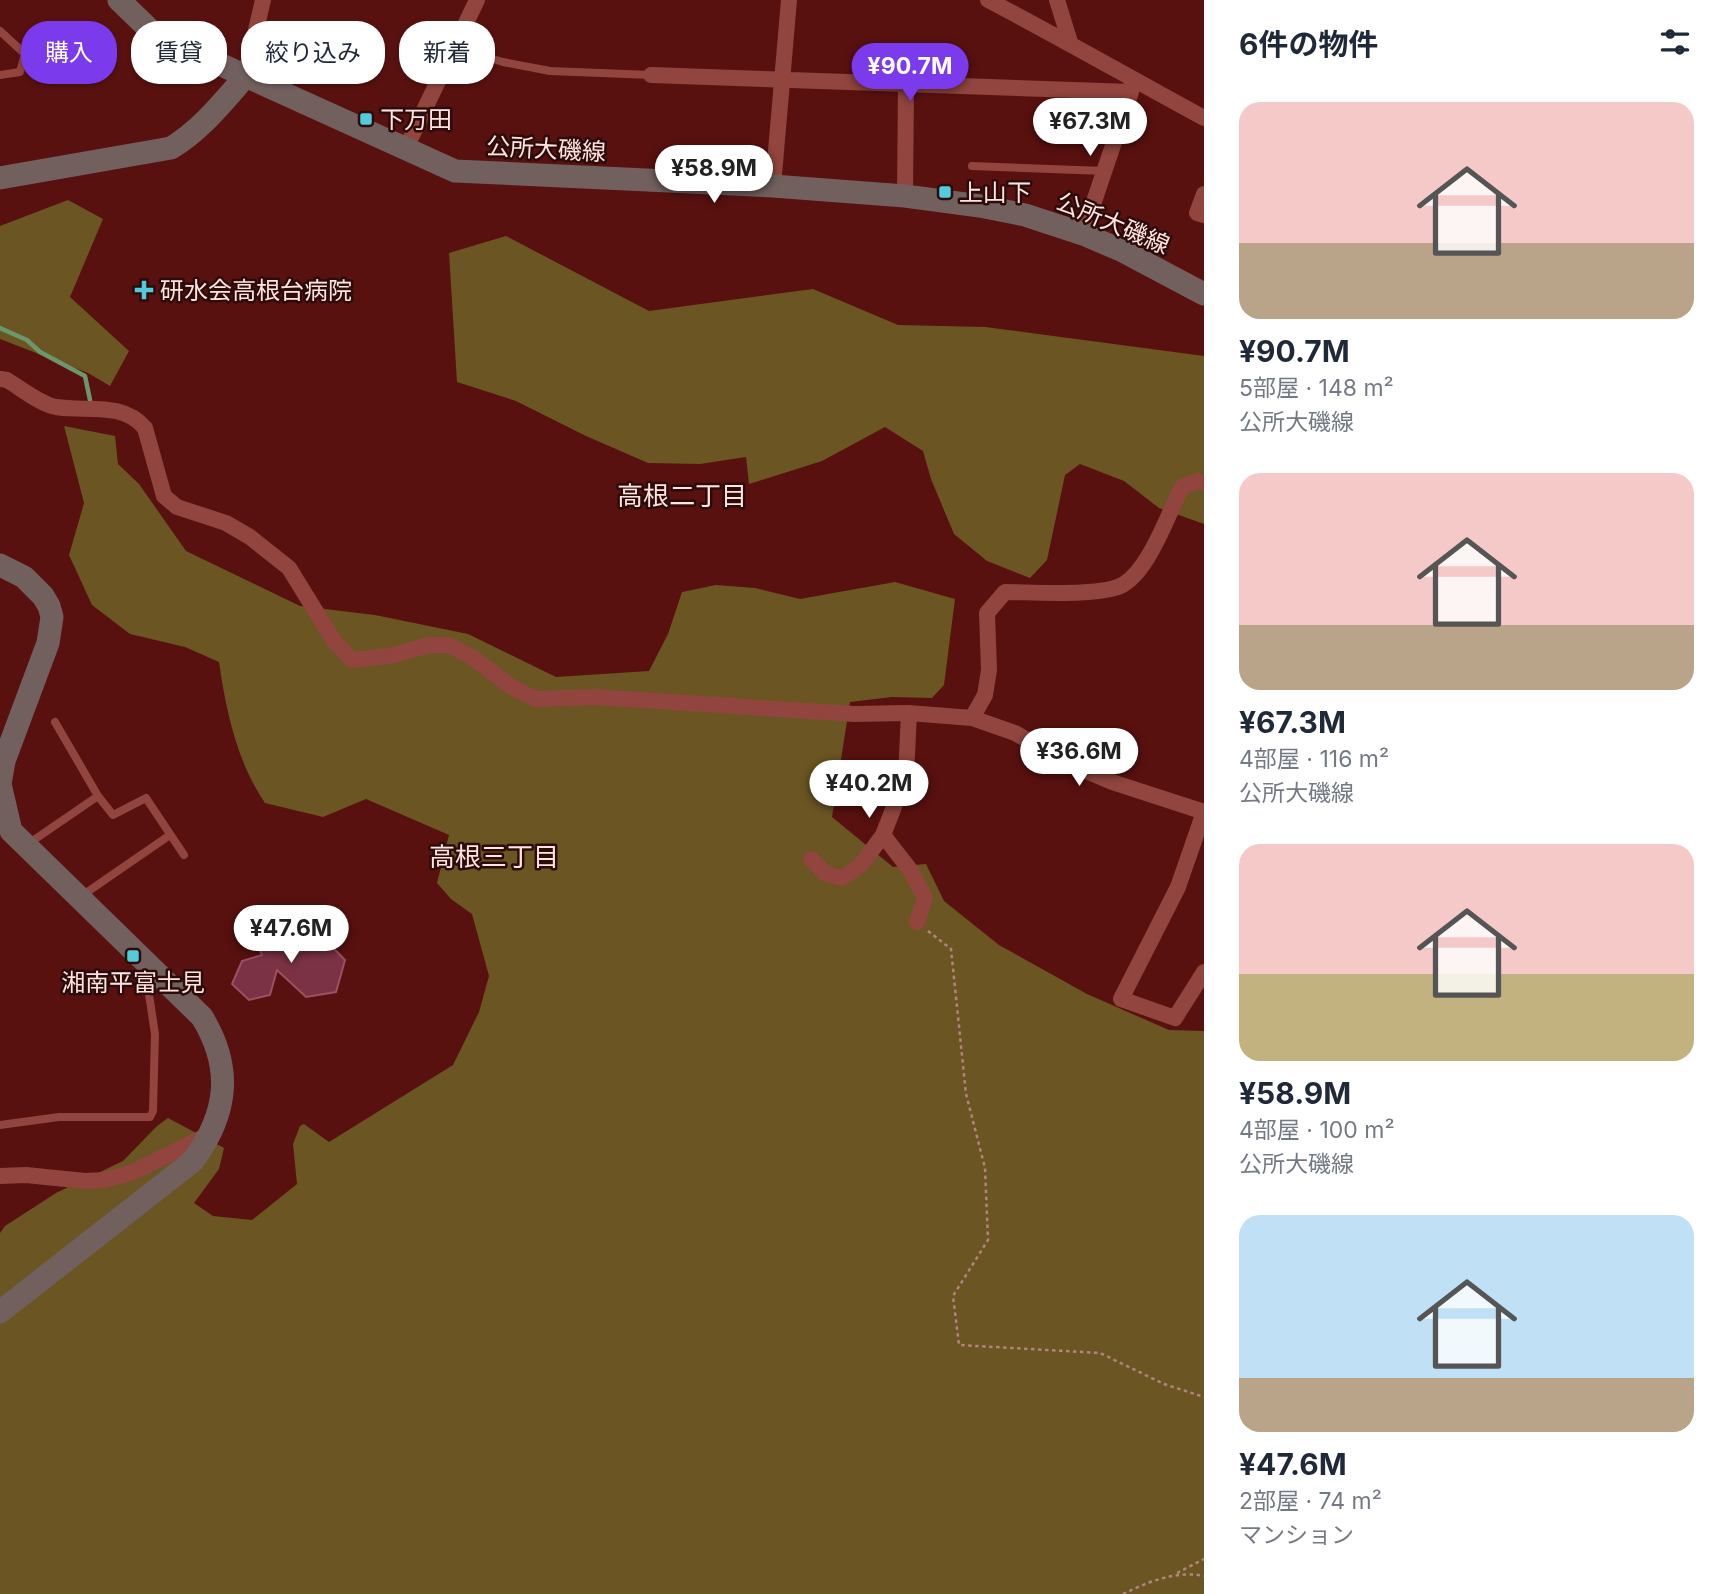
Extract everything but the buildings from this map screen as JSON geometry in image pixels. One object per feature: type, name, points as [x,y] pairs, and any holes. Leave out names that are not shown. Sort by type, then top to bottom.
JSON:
[{"type":"street","name":"公所大磯線","points":[[120,0],[151,31],[241,76]]},
{"type":"street","points":[[258,21],[263,0]]},
{"type":"street","points":[[467,21],[477,0]]},
{"type":"street","points":[[773,186],[789,0]]},
{"type":"street","points":[[988,0],[1070,42],[1132,86],[1204,118]]},
{"type":"street","points":[[1057,0],[1070,42]]},
{"type":"street","points":[[651,75],[906,84],[1132,86]]},
{"type":"street","points":[[0,178],[171,148],[189,138],[241,82]]},
{"type":"street","name":"公所大磯線","points":[[258,84],[455,171],[905,195],[1025,215],[1083,234],[1123,251],[1204,294]]},
{"type":"street","points":[[405,150],[437,84]]},
{"type":"street","points":[[905,195],[906,84]]},
{"type":"street","points":[[1083,234],[1132,86]]},
{"type":"street","points":[[1204,194],[1197,213],[1204,215]]},
{"type":"street","points":[[0,379],[8,380],[54,407],[113,410],[128,413],[140,422],[145,428],[164,496],[177,508],[226,523],[250,537],[289,568],[334,641],[352,660],[390,656],[429,645],[449,645],[473,658],[513,688],[536,699],[595,697],[855,714],[909,713],[972,718],[1015,733],[1067,763],[1112,782],[1204,812],[1178,887],[1121,999],[1175,1018],[1204,972]]},
{"type":"street","points":[[972,718],[985,695],[989,670],[987,613],[1005,592],[1099,592],[1123,586],[1137,573],[1154,545],[1181,487],[1198,481],[1204,482]]},
{"type":"street","points":[[0,565],[24,577],[43,596],[52,617],[48,643],[4,761],[1,784],[11,831],[202,1017],[217,1046],[223,1083],[217,1118],[193,1161],[0,1312]]},
{"type":"street","points":[[811,859],[826,874],[842,878],[861,866],[883,835],[906,776],[909,713]]},
{"type":"street","points":[[883,835],[911,871],[925,898],[917,922]]},
{"type":"street","points":[[0,1177],[26,1175],[85,1181],[105,1180],[133,1172],[210,1134]]},
{"type":"lane","points":[[0,31],[25,54],[20,72],[0,75]]},
{"type":"lane","points":[[495,60],[550,71],[651,75]]},
{"type":"lane","points":[[972,166],[1105,171]]},
{"type":"lane","points":[[55,722],[98,796],[113,815],[146,798],[184,855]]},
{"type":"lane","points":[[25,846],[98,796]]},
{"type":"lane","points":[[79,898],[170,835]]},
{"type":"lane","points":[[0,1125],[59,1117],[150,1117],[153,1111],[155,1034],[144,960]]},
{"type":"path","points":[[917,922],[951,949],[966,1094],[985,1168],[988,1240],[953,1296],[960,1345],[1100,1353],[1164,1384],[1204,1397]]},
{"type":"path","points":[[1123,1594],[1141,1585],[1174,1575],[1204,1559]]},
{"type":"path","points":[[1174,1575],[1204,1576]]},
{"type":"shaded area","points":[[68,200],[103,219],[70,297],[129,351],[110,386],[88,373],[0,339],[0,226]]},
{"type":"shaded area","points":[[506,236],[649,311],[813,289],[898,325],[985,327],[1204,356],[1204,524],[1159,508],[1124,481],[1080,464],[1065,475],[1047,560],[1030,578],[987,561],[954,534],[931,479],[923,451],[885,427],[822,461],[749,484],[746,457],[700,464],[648,463],[516,401],[457,382],[449,253]]},
{"type":"shaded area","points":[[64,426],[115,436],[118,464],[139,484],[186,551],[300,606],[375,615],[468,634],[556,677],[649,671],[668,634],[682,592],[716,585],[755,588],[800,599],[895,582],[955,599],[944,685],[932,698],[892,697],[850,702],[832,817],[893,867],[926,864],[944,901],[999,945],[1087,994],[1169,1030],[1204,1031],[1204,1594],[0,1594],[0,1233],[5,1226],[56,1193],[123,1161],[168,1118],[224,1148],[219,1169],[194,1203],[213,1216],[252,1220],[297,1184],[293,1144],[300,1126],[304,1124],[329,1142],[453,1065],[479,1012],[489,976],[472,914],[451,899],[437,883],[449,835],[366,799],[323,817],[265,803],[247,771],[234,736],[219,662],[185,647],[130,634],[92,605],[69,555],[84,503]]},
{"type":"waterway","points":[[0,328],[27,340],[40,352],[85,376],[90,400]]},
{"type":"place","name":"下万田","points":[[366,119]]},
{"type":"place","name":"上山下","points":[[945,192]]},
{"type":"place","name":"研水会高根台病院","points":[[144,290]]},
{"type":"place","name":"湘南平富士見","points":[[133,956]]},
{"type":"district","name":"高根二丁目","points":[[682,495]]},
{"type":"district","name":"高根三丁目","points":[[494,856]]}]
